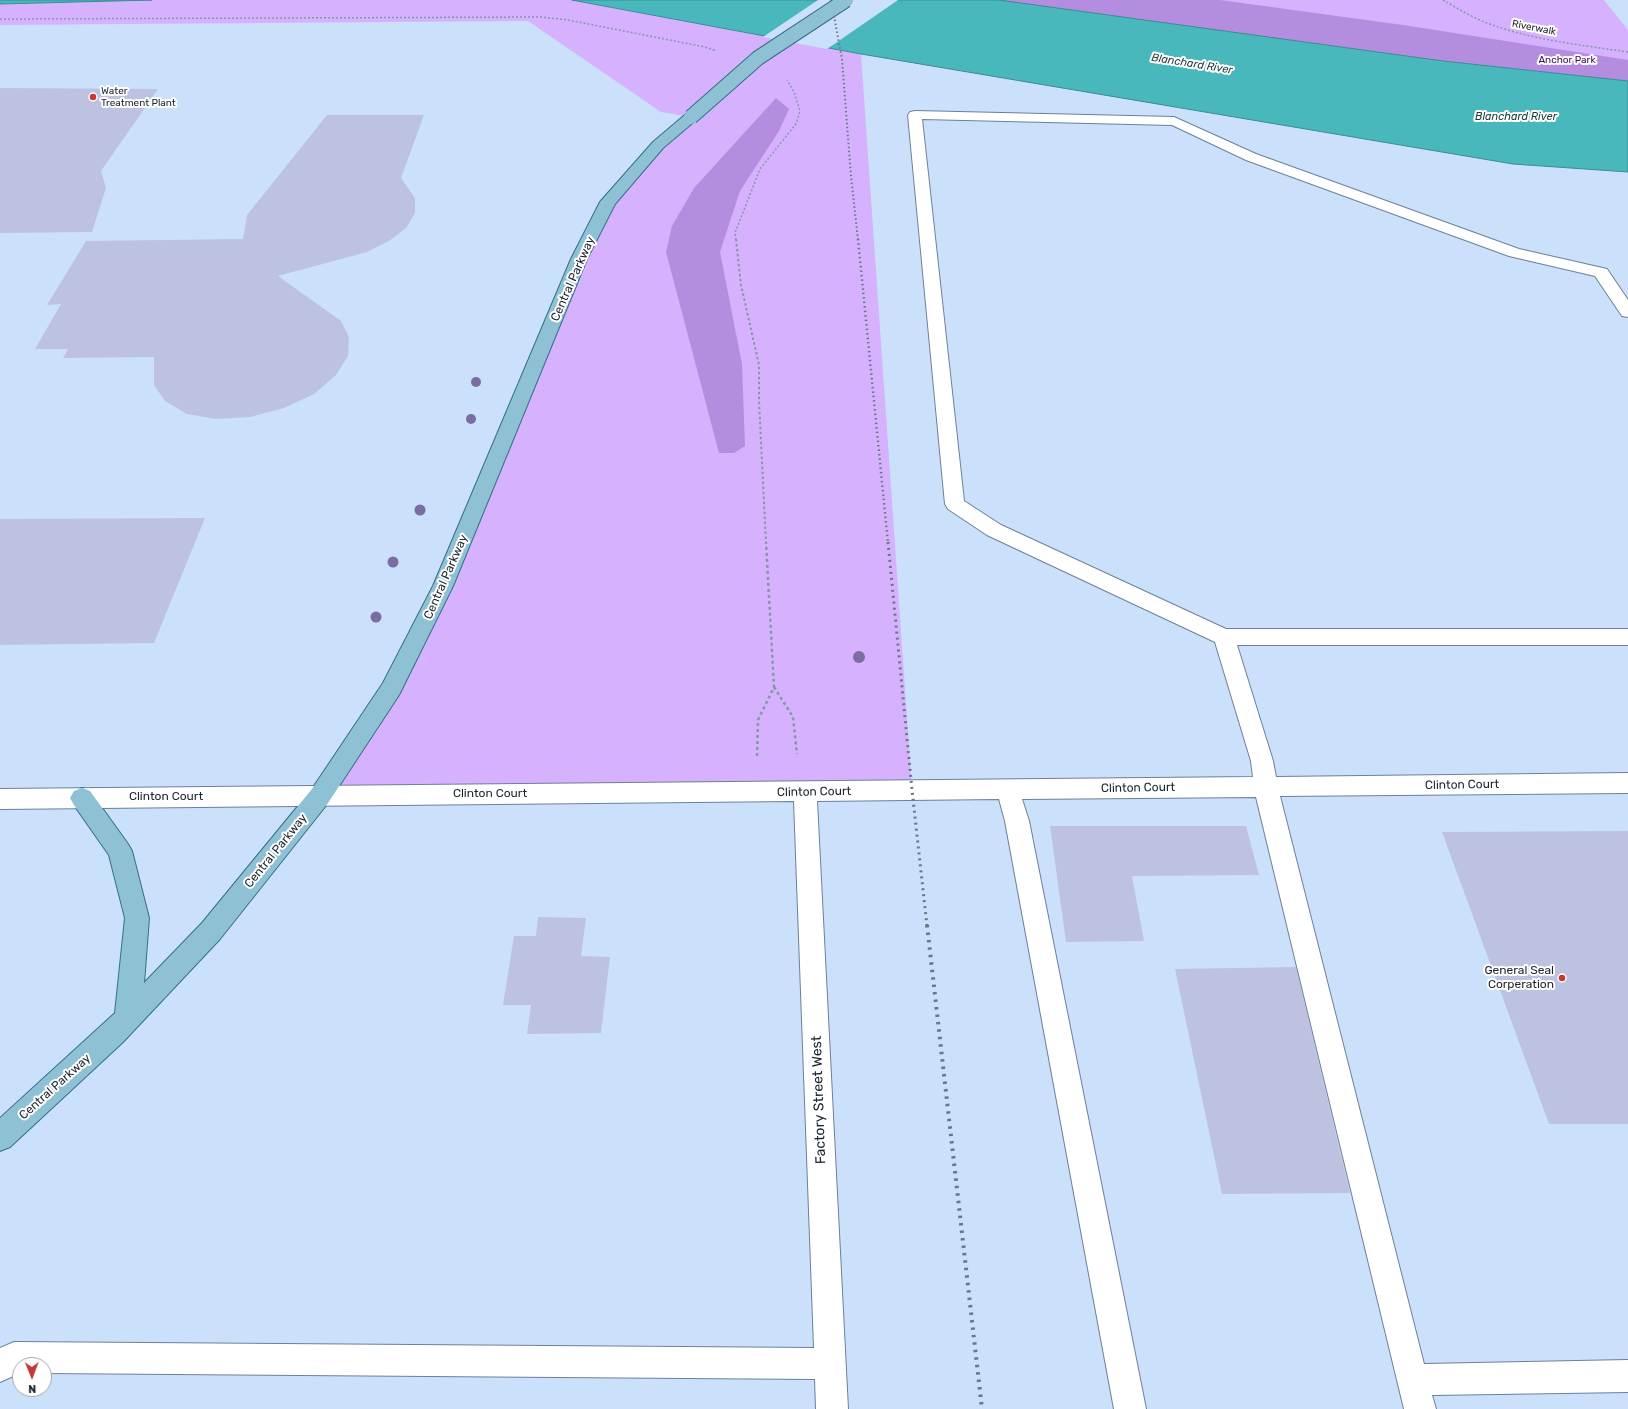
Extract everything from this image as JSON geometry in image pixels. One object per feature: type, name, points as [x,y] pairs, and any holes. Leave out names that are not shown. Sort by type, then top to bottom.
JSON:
[{"type":"main road","name":"Central Parkway","points":[[0,1137],[128,1019],[211,931],[320,796],[391,689],[443,586],[579,259],[608,202],[658,145],[758,58],[846,0]]},
{"type":"main road","points":[[82,798],[120,851],[137,918],[128,1019]]},
{"type":"street","points":[[1628,312],[1601,272],[1515,253],[1250,157],[1174,121],[915,115],[955,504],[994,530],[1224,637],[1628,637]]},
{"type":"street","points":[[1224,637],[1262,761],[1266,787],[1420,1409]]},
{"type":"street","name":"Clinton Court","points":[[0,799],[1628,783]]},
{"type":"street","points":[[1008,790],[1017,821],[1130,1409]]},
{"type":"street","name":"Factory Street West","points":[[805,792],[832,1409]]},
{"type":"street","points":[[0,1366],[14,1357],[830,1364]]},
{"type":"street","points":[[1412,1380],[1628,1376]]},
{"type":"path","name":"Riverwalk","points":[[1443,0],[1477,20],[1514,33],[1628,52]]},
{"type":"path","points":[[774,686],[793,717],[796,749],[805,792]]},
{"type":"green space","points":[[152,0],[571,0],[861,54],[912,790],[320,796],[391,689],[608,202],[691,117],[661,112],[528,21],[0,25],[0,4]]},
{"type":"green space","name":"Anchor Park","points":[[842,0],[1604,0],[1628,30],[1628,131]]},
{"type":"green space","points":[[999,0],[1220,0],[1403,25],[1628,60],[1628,81],[1443,61]]},
{"type":"green space","points":[[776,98],[789,109],[779,131],[740,191],[720,252],[742,364],[745,446],[734,453],[719,453],[666,252],[672,226],[694,188]]},
{"type":"water","points":[[0,0],[152,0],[0,4]]},
{"type":"water","name":"Blanchard River","points":[[572,0],[999,0],[1443,61],[1628,81],[1628,172],[1513,164],[861,54]]},
{"type":"pier","points":[[818,0],[898,0],[827,49],[763,37]]},
{"type":"building","points":[[0,88],[158,89],[101,171],[106,188],[92,232],[0,233]]},
{"type":"building","points":[[327,115],[424,115],[401,178],[415,198],[415,213],[406,228],[389,241],[367,252],[278,276],[341,321],[349,337],[348,356],[336,375],[314,394],[284,408],[250,417],[216,419],[187,414],[165,401],[154,385],[154,357],[63,358],[68,349],[35,349],[61,304],[47,305],[86,241],[243,239],[247,215]]},
{"type":"building","points":[[205,518],[154,643],[0,645],[0,519]]},
{"type":"building","points":[[1050,826],[1246,826],[1259,875],[1132,876],[1144,941],[1066,942]]},
{"type":"building","name":"General Seal Corperation","points":[[1628,831],[1628,1124],[1549,1124],[1442,832]]},
{"type":"building","points":[[538,917],[586,918],[581,956],[610,957],[601,1033],[527,1034],[531,1005],[503,1005],[514,936],[536,936]]},
{"type":"building","points":[[1296,967],[1350,1193],[1222,1194],[1175,969]]},
{"type":"railway","points":[[831,0],[842,59],[851,176],[858,240]]},
{"type":"railway","points":[[858,239],[888,543]]},
{"type":"railway","points":[[888,542],[927,926]]},
{"type":"railway","points":[[927,925],[982,1409]]},
{"type":"place","name":"Water Treatment Plant","points":[[93,97]]},
{"type":"place","name":"General Seal Corperation","points":[[1562,978]]}]
